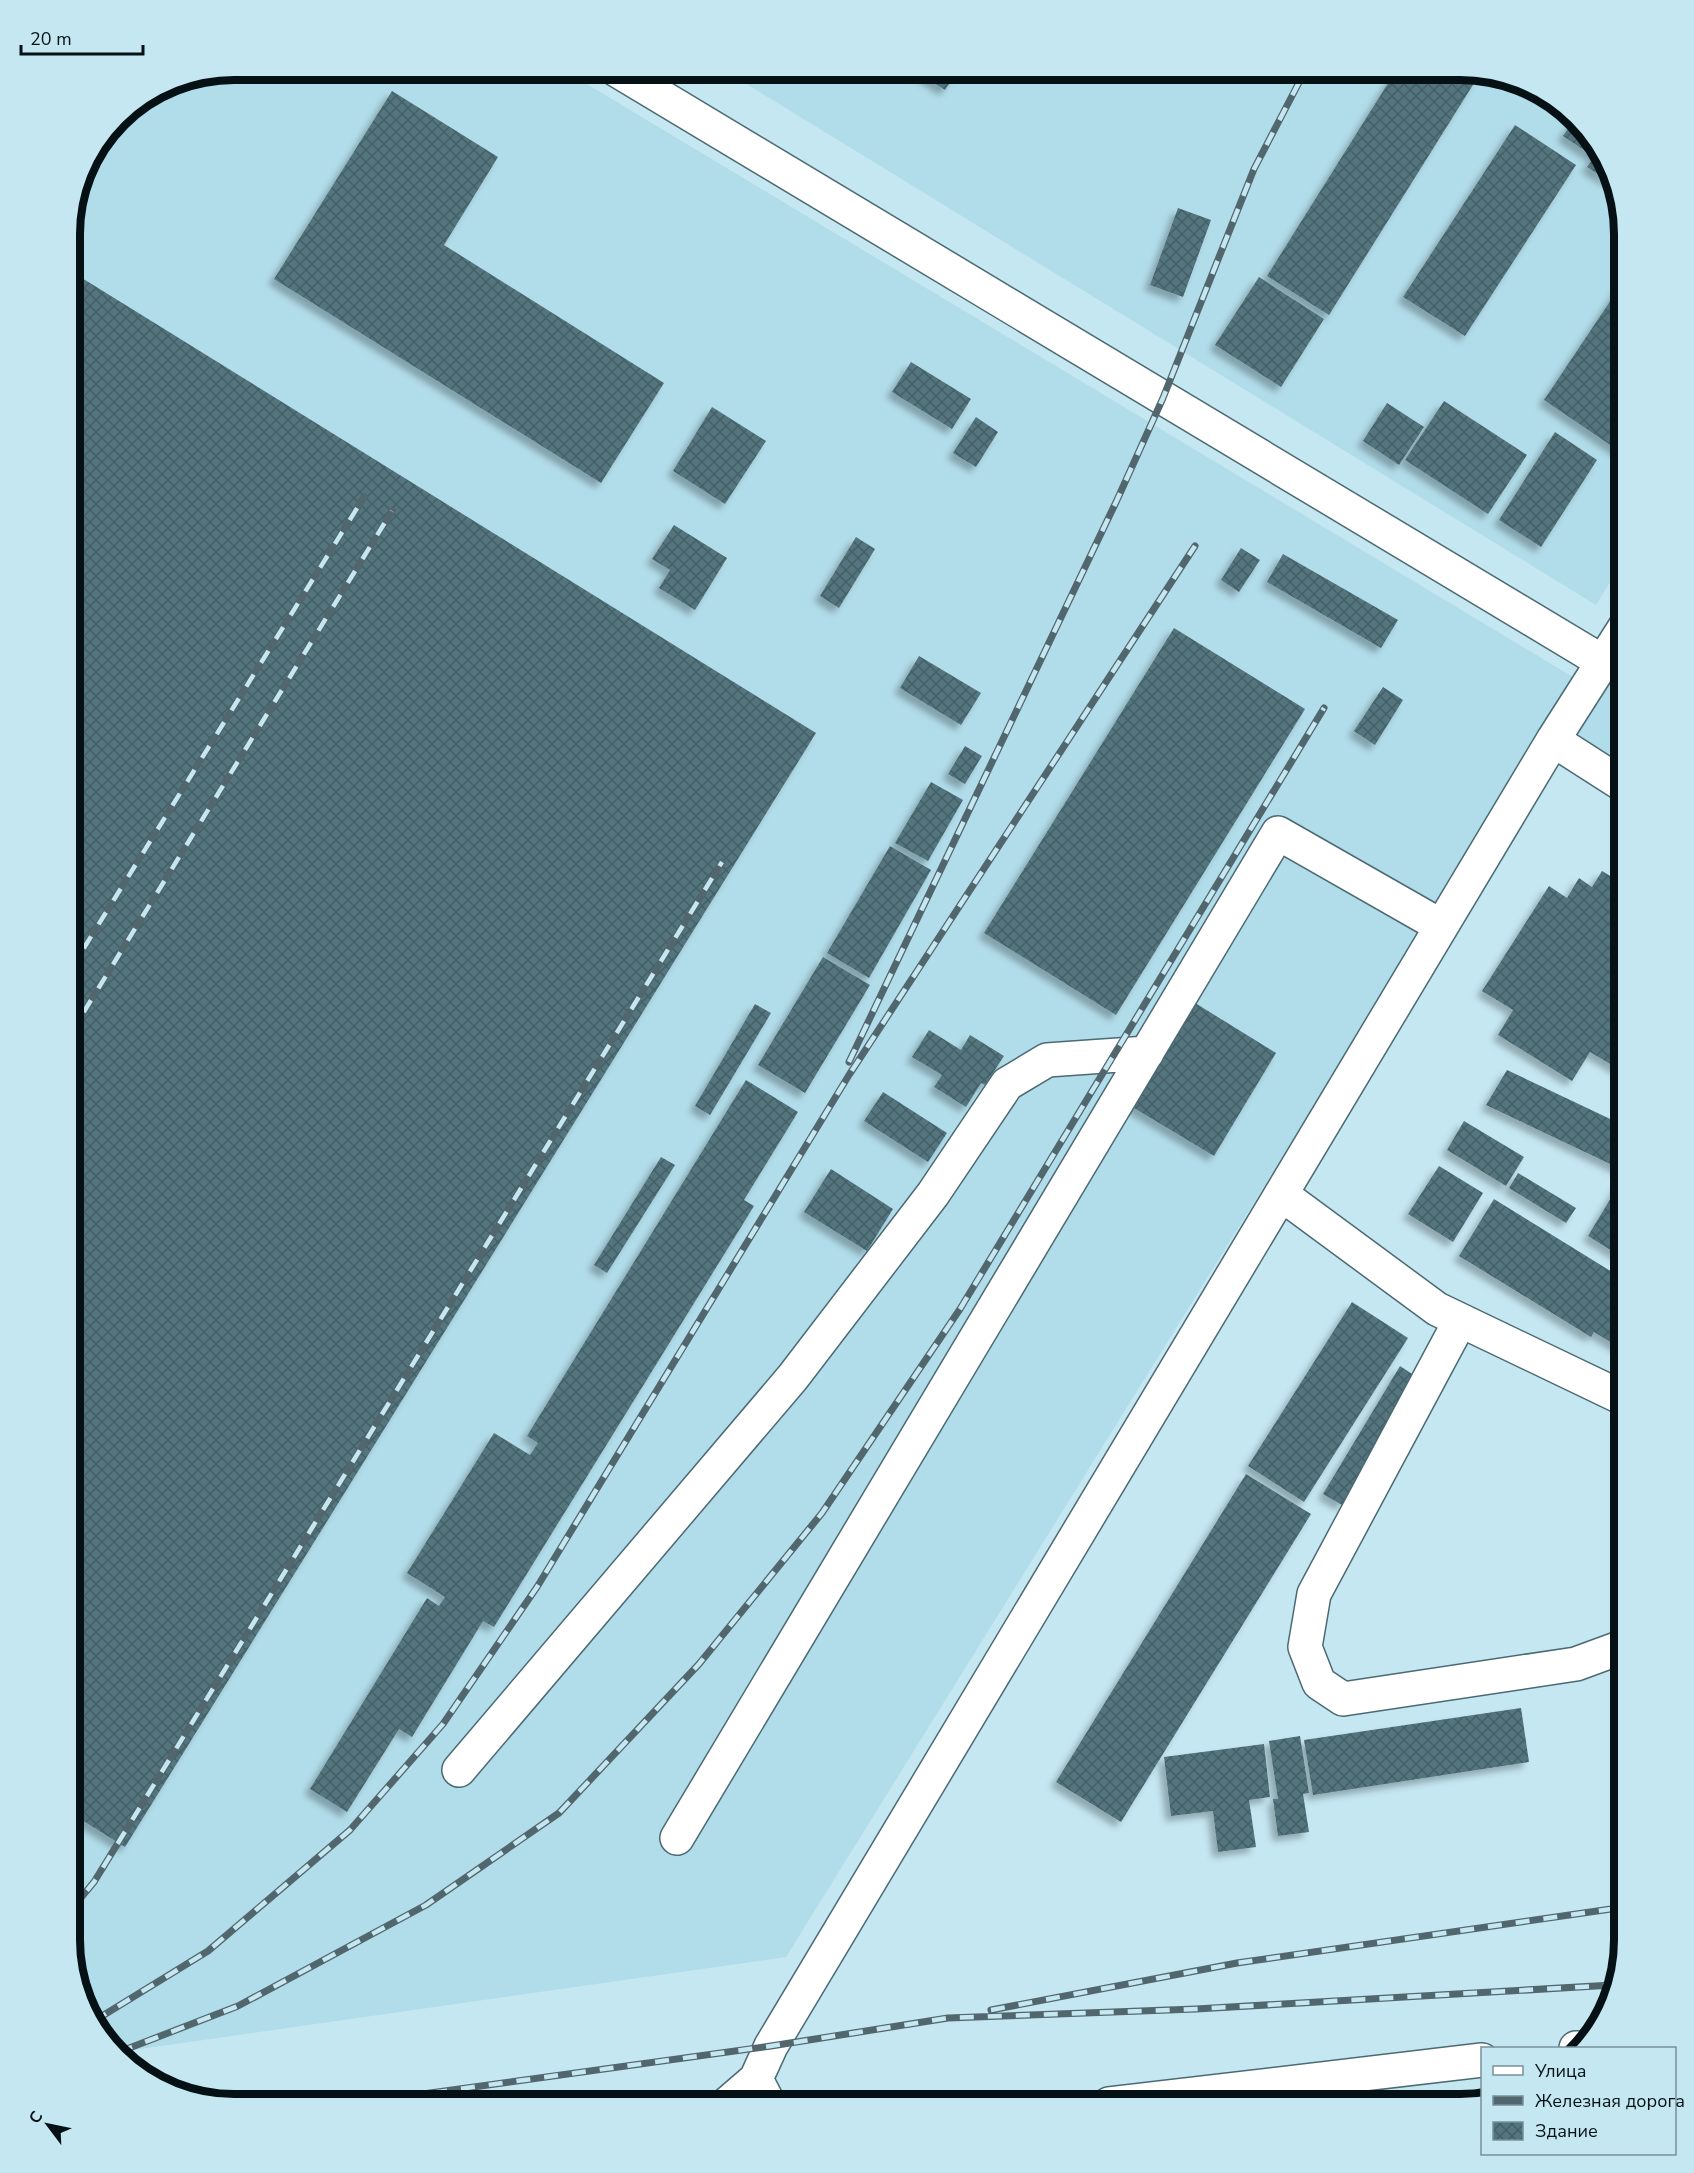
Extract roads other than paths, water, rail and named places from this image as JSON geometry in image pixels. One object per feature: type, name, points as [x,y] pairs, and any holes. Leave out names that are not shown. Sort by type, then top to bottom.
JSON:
[{"type":"street","points":[[641,79],[1614,641]]},
{"type":"street","points":[[763,2092],[771,2046],[1553,740],[1614,648]]},
{"type":"street","points":[[1553,740],[1614,779]]},
{"type":"street","points":[[677,1838],[1278,833],[1441,926]]},
{"type":"street","points":[[459,1770],[793,1377],[933,1194],[1007,1084],[1047,1060],[1147,1053]]},
{"type":"street","points":[[1281,1194],[1437,1309],[1614,1394]]},
{"type":"street","points":[[1460,1321],[1314,1594],[1305,1647],[1319,1683],[1342,1699],[1576,1664],[1614,1650]]},
{"type":"street","points":[[1193,2094],[1481,2060]]},
{"type":"railway","points":[[849,1062],[1117,500],[1163,398],[1254,169],[1300,80]]},
{"type":"railway","points":[[80,955],[364,497]]},
{"type":"railway","points":[[80,1019],[392,511]]},
{"type":"railway","points":[[100,2017],[208,1951],[350,1830],[443,1724],[537,1587],[849,1075],[1195,546]]},
{"type":"railway","points":[[126,2049],[238,2006],[426,1905],[559,1813],[699,1664],[822,1513],[960,1309],[1324,708]]},
{"type":"railway","points":[[79,1900],[94,1882],[722,862]]},
{"type":"railway","points":[[991,2010],[1237,1963],[1614,1909]]},
{"type":"railway","points":[[423,2094],[771,2046],[948,2018],[1196,2009],[1607,1985]]}]
